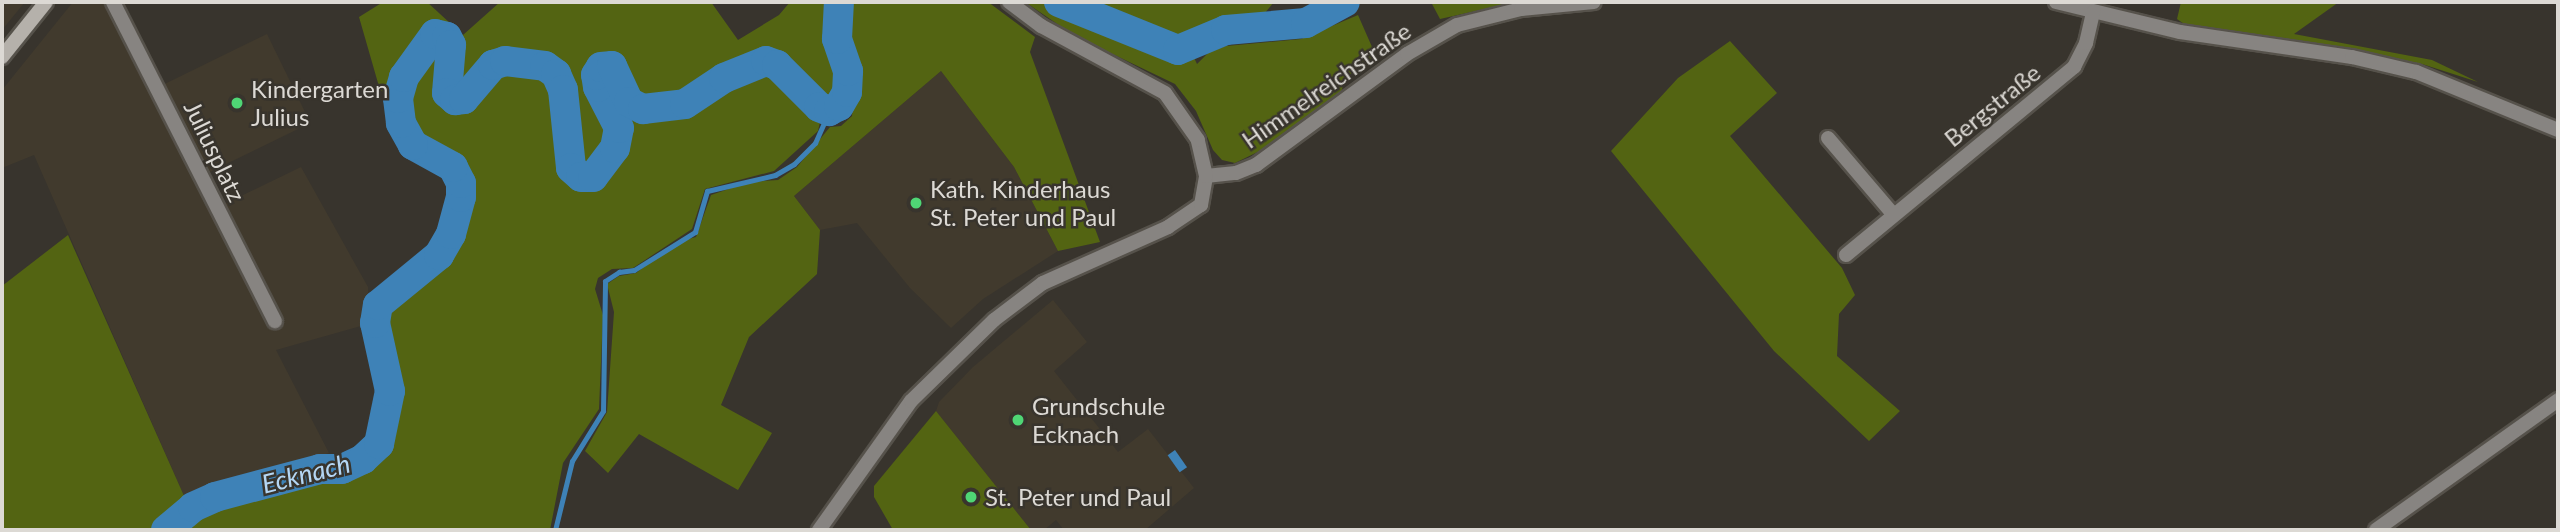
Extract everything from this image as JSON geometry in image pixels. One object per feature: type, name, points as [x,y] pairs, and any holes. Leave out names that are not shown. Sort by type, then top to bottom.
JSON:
[{"type":"main road","points":[[2,57],[46,2]]},
{"type":"street","name":"Juliusplatz","points":[[113,2],[275,321]]},
{"type":"street","points":[[819,530],[911,401],[958,351],[1043,283],[1189,217],[1201,205],[1206,176],[1198,140],[1165,93],[1041,26],[1009,2]]},
{"type":"street","name":"Himmelreichstraße","points":[[1206,176],[1236,173],[1256,165],[1407,54],[1457,25],[1521,9],[1594,2]]},
{"type":"street","points":[[2056,2],[2246,44],[2352,57],[2416,72],[2558,130]]},
{"type":"street","name":"Bergstraße","points":[[1846,255],[2074,67],[2086,43],[2093,12]]},
{"type":"street","points":[[1828,138],[1893,214]]},
{"type":"street","points":[[2376,530],[2558,400]]},
{"type":"shaded area","points":[[2,2],[25,2],[2,30]]},
{"type":"shaded area","points":[[73,2],[116,2],[210,211],[301,167],[368,287],[368,324],[276,350],[329,453],[185,498],[34,155],[2,168],[2,90]]},
{"type":"shaded area","name":"Kindergarten Julius","points":[[267,34],[310,123],[207,173],[164,84]]},
{"type":"shaded area","name":"Kath. Kinderhaus St. Peter und Paul","points":[[941,71],[1014,167],[1058,251],[983,299],[951,328],[910,288],[857,223],[820,230],[794,196]]},
{"type":"shaded area","name":"Grundschule Ecknach","points":[[1053,300],[1087,342],[1054,371],[1118,452],[1148,429],[1194,488],[1145,530],[1064,530],[1056,520],[1044,530],[1031,530],[936,411],[939,402],[973,367]]},
{"type":"green space","points":[[383,2],[427,2],[463,35],[500,2],[711,2],[738,40],[779,15],[790,2],[836,2],[833,37],[844,72],[844,91],[827,103],[784,63],[761,56],[720,69],[683,99],[644,105],[633,98],[614,62],[601,63],[592,72],[594,89],[616,129],[603,162],[591,171],[581,170],[571,153],[568,90],[561,73],[546,61],[524,53],[481,60],[457,90],[453,86],[455,46],[450,35],[435,29],[396,76],[394,99],[380,90],[359,17]]},
{"type":"green space","points":[[846,2],[988,2],[1035,37],[1030,52],[1100,242],[1058,251],[1014,167],[941,71],[794,196],[820,230],[817,274],[749,337],[721,405],[772,433],[738,490],[639,434],[608,473],[585,451],[607,412],[614,312],[607,284],[619,276],[636,273],[677,242],[696,237],[711,195],[749,182],[778,180],[797,167],[830,127],[841,126],[852,116],[855,73],[842,36]]},
{"type":"green space","points":[[1025,2],[1274,2],[1264,14],[1270,19],[1223,23],[1188,45],[1197,64],[1209,52],[1226,46],[1301,39],[1358,15],[1376,56],[1345,78],[1341,93],[1282,140],[1235,163],[1222,160],[1213,150],[1196,111],[1175,84],[1075,36]]},
{"type":"green space","points":[[1431,2],[1516,2],[1440,19]]},
{"type":"green space","points":[[2181,2],[2339,2],[2294,34],[2432,60],[2478,82],[2422,64],[2187,26],[2177,19]]},
{"type":"green space","points":[[1730,41],[1777,93],[1730,136],[1842,268],[1855,295],[1839,314],[1837,356],[1900,411],[1869,441],[1774,351],[1611,151],[1678,78]]},
{"type":"green space","points":[[435,50],[440,62],[440,98],[450,111],[460,114],[471,112],[483,83],[495,71],[520,66],[542,69],[551,75],[560,112],[560,170],[573,184],[588,188],[613,169],[625,137],[619,112],[603,87],[605,72],[612,74],[626,108],[649,119],[688,111],[726,84],[766,69],[777,74],[813,111],[820,122],[818,131],[774,171],[705,189],[692,229],[633,268],[612,269],[598,278],[595,289],[603,315],[599,409],[563,463],[550,530],[176,530],[197,512],[220,502],[319,477],[347,475],[366,465],[384,445],[396,412],[397,390],[386,308],[445,260],[460,235],[470,201],[462,165],[426,144],[407,126],[405,100],[410,79]]},
{"type":"green space","points":[[68,235],[185,498],[150,530],[2,530],[2,286]]},
{"type":"green space","points":[[936,411],[1031,530],[893,530],[874,497],[874,486]]},
{"type":"water","points":[[1175,450],[1187,467],[1180,472],[1168,455]]},
{"type":"waterway","name":"Ecknach","points":[[166,530],[193,507],[215,497],[320,469],[342,469],[363,459],[379,444],[390,391],[375,323],[378,305],[439,255],[451,234],[461,197],[461,183],[453,167],[413,145],[401,123],[398,98],[404,77],[435,34],[447,37],[451,45],[447,93],[455,100],[464,99],[493,65],[505,61],[545,66],[556,74],[563,90],[571,168],[581,177],[593,177],[615,148],[619,128],[598,87],[596,75],[601,67],[612,66],[629,102],[643,109],[685,104],[724,78],[766,61],[777,65],[819,107],[829,111],[839,106],[847,92],[848,71],[837,39],[839,2]]},
{"type":"waterway","name":"Ecknach","points":[[1059,2],[1178,50],[1226,30],[1306,23],[1345,2]]},
{"type":"waterway","points":[[555,530],[572,461],[603,411],[605,281],[619,272],[634,270],[695,232],[707,191],[775,175],[794,164],[815,143],[829,111]]},
{"type":"place","name":"Kindergarten Julius","points":[[237,103]]},
{"type":"place","name":"Kath. Kinderhaus St. Peter und Paul","points":[[916,203]]},
{"type":"place","name":"Grundschule Ecknach","points":[[1018,420]]},
{"type":"place","name":"St. Peter und Paul","points":[[971,497]]}]
